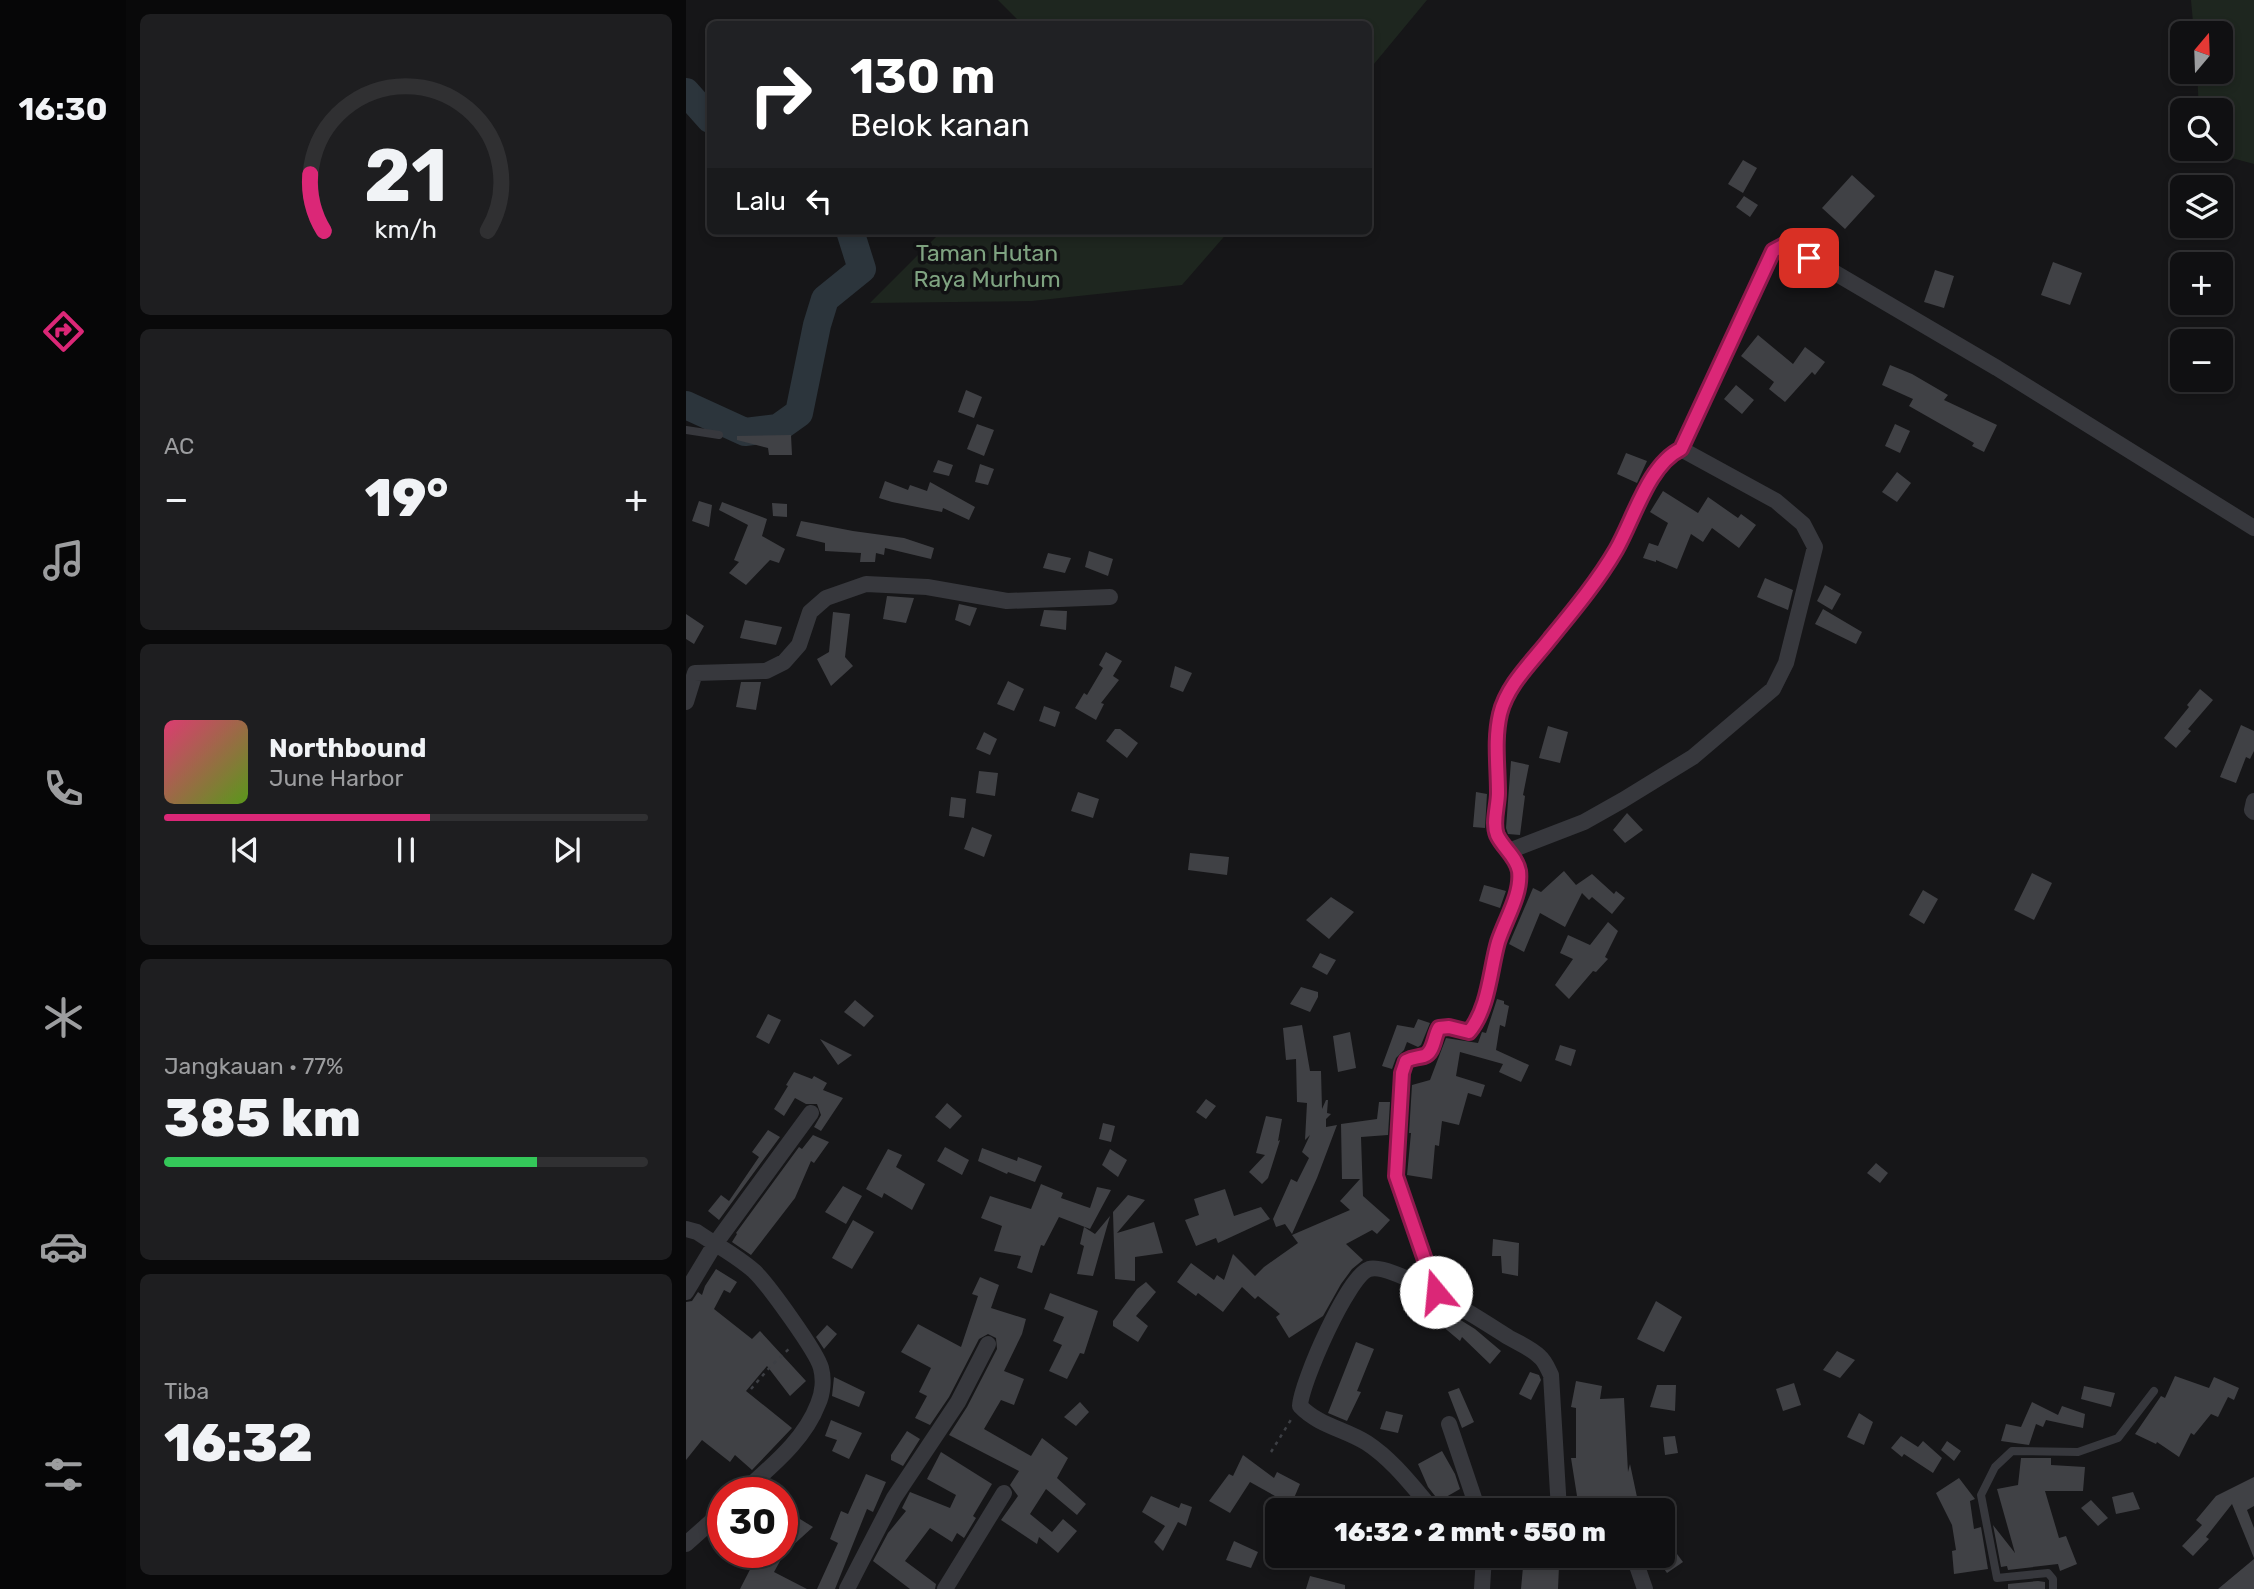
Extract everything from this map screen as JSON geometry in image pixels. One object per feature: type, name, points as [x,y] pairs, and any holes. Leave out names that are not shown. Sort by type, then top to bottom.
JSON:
[{"type":"street","points":[[1436,1292],[1396,1176],[1402,1073],[1406,1061],[1430,1052],[1439,1028],[1449,1027],[1469,1032],[1473,1027],[1518,884],[1516,861],[1497,835],[1496,827],[1497,734],[1501,711],[1508,694],[1616,551],[1663,461],[1681,449],[1773,251],[1786,244],[1997,368],[2254,528]]},
{"type":"street","points":[[1509,850],[1584,822],[1692,757],[1773,689],[1786,663],[1811,572],[1815,547],[1803,524],[1776,501],[1681,449]]},
{"type":"street","points":[[686,702],[691,669],[766,671],[775,667],[799,645],[810,612],[826,598],[866,584],[928,587],[1007,601],[1110,597]]},
{"type":"street","points":[[2254,802],[2254,812]]},
{"type":"street","points":[[686,1292],[715,1244],[811,1112]]},
{"type":"street","points":[[686,1229],[697,1232],[756,1272],[802,1336],[821,1369],[822,1392],[811,1420],[785,1453],[759,1477]]},
{"type":"street","points":[[1422,1498],[1368,1444],[1322,1423],[1308,1415],[1300,1406],[1301,1394],[1315,1355],[1349,1292],[1363,1272],[1379,1268],[1436,1292],[1540,1357],[1551,1375],[1558,1498]]},
{"type":"street","points":[[847,1589],[894,1498],[958,1402],[988,1344]]},
{"type":"street","points":[[1449,1424],[1474,1498]]},
{"type":"street","points":[[945,1589],[1004,1493]]},
{"type":"street","points":[[686,1544],[707,1525]]},
{"type":"street","points":[[1481,1568],[1482,1589]]},
{"type":"street","points":[[1638,1568],[1645,1589]]},
{"type":"lane","points":[[686,430],[719,435]]},
{"type":"lane","points":[[2053,1589],[2053,1579],[2048,1573],[1997,1578],[1981,1495],[1986,1482],[1995,1467],[2012,1451],[2078,1452],[2118,1438],[2154,1391]]},
{"type":"path","points":[[751,1390],[802,1336]]},
{"type":"path","points":[[1271,1452],[1300,1406]]},
{"type":"green space","points":[[998,0],[1427,0],[1372,66],[1372,21],[1019,21]]},
{"type":"green space","points":[[2191,0],[2254,0],[2254,164],[2233,158],[2233,98],[2198,98],[2198,84],[2233,84],[2233,21],[2193,21]]},
{"type":"green space","name":"Taman Hutan Raya Murhum","points":[[938,235],[1226,235],[1182,285],[1032,301],[870,303]]},
{"type":"building","points":[[1743,160],[1757,168],[1743,193],[1728,184]]},
{"type":"building","points":[[1852,175],[1875,196],[1845,229],[1822,208]]},
{"type":"building","points":[[1744,196],[1758,205],[1750,217],[1736,207]]},
{"type":"building","points":[[2053,262],[2082,273],[2070,305],[2041,295]]},
{"type":"building","points":[[1935,270],[1954,276],[1944,308],[1924,302]]},
{"type":"building","points":[[1758,335],[1793,364],[1805,347],[1825,362],[1815,375],[1812,372],[1785,402],[1769,389],[1774,382],[1741,356]]},
{"type":"building","points":[[1890,365],[1912,374],[1948,395],[1944,400],[1997,425],[1984,452],[1972,446],[1974,443],[1909,406],[1913,399],[1882,385]]},
{"type":"building","points":[[1736,385],[1754,400],[1742,414],[1724,399]]},
{"type":"building","points":[[966,390],[982,397],[974,418],[958,412]]},
{"type":"building","points":[[977,424],[994,430],[984,456],[967,449]]},
{"type":"building","points":[[1895,424],[1910,431],[1900,453],[1885,446]]},
{"type":"building","points":[[791,435],[792,455],[769,455],[768,448],[737,440],[737,436]]},
{"type":"building","points":[[1626,453],[1647,461],[1637,483],[1617,474]]},
{"type":"building","points":[[938,460],[953,465],[949,476],[933,472]]},
{"type":"building","points":[[980,464],[994,469],[988,485],[975,482]]},
{"type":"building","points":[[1897,472],[1911,483],[1897,502],[1882,492]]},
{"type":"building","points":[[885,481],[908,490],[910,485],[927,491],[930,482],[975,507],[969,520],[943,508],[942,512],[892,502],[879,498]]},
{"type":"building","points":[[1663,491],[1698,513],[1708,497],[1738,518],[1741,514],[1756,525],[1739,548],[1712,528],[1703,542],[1691,534],[1677,569],[1643,558],[1649,543],[1658,546],[1668,523],[1650,512]]},
{"type":"building","points":[[699,501],[712,505],[709,527],[692,521]]},
{"type":"building","points":[[722,502],[767,519],[762,536],[785,549],[779,563],[770,560],[746,585],[729,573],[739,562],[734,560],[748,525],[719,510]]},
{"type":"building","points":[[772,503],[787,504],[787,517],[773,516]]},
{"type":"building","points":[[801,521],[904,538],[934,548],[931,559],[885,548],[884,555],[876,553],[875,562],[860,562],[861,553],[825,551],[825,543],[796,536]]},
{"type":"building","points":[[1089,551],[1113,559],[1108,576],[1085,567]]},
{"type":"building","points":[[1048,553],[1071,558],[1065,573],[1043,568]]},
{"type":"building","points":[[1765,578],[1793,590],[1788,610],[1757,597]]},
{"type":"building","points":[[1825,585],[1841,594],[1832,610],[1817,601]]},
{"type":"building","points":[[887,596],[914,598],[906,623],[883,619]]},
{"type":"building","points":[[959,604],[977,608],[970,626],[955,620]]},
{"type":"building","points":[[1823,609],[1862,632],[1856,644],[1815,624]]},
{"type":"building","points":[[1044,610],[1067,611],[1066,630],[1040,626]]},
{"type":"building","points":[[833,612],[850,614],[845,657],[853,666],[831,686],[817,659],[829,652]]},
{"type":"building","points":[[686,614],[704,626],[694,644],[686,639]]},
{"type":"building","points":[[745,620],[782,627],[776,645],[740,638]]},
{"type":"building","points":[[1106,652],[1122,661],[1113,676],[1119,680],[1101,703],[1104,704],[1096,720],[1075,708],[1084,693],[1087,695],[1103,668],[1099,665]]},
{"type":"building","points":[[1175,666],[1192,673],[1183,692],[1170,687]]},
{"type":"building","points":[[1008,681],[1024,689],[1014,711],[997,704]]},
{"type":"building","points":[[741,682],[761,682],[756,710],[736,707]]},
{"type":"building","points":[[2200,689],[2213,700],[2176,748],[2164,738]]},
{"type":"building","points":[[1044,706],[1060,712],[1055,727],[1039,721]]},
{"type":"building","points":[[2241,725],[2254,731],[2254,751],[2250,759],[2246,757],[2236,783],[2220,777]]},
{"type":"building","points":[[1548,726],[1568,732],[1560,763],[1539,758]]},
{"type":"building","points":[[1115,729],[1120,729],[1138,743],[1127,758],[1106,741]]},
{"type":"building","points":[[984,732],[997,739],[990,755],[976,749]]},
{"type":"building","points":[[1511,761],[1529,765],[1523,795],[1520,835],[1508,834],[1506,828]]},
{"type":"building","points":[[979,771],[998,773],[995,796],[976,793]]},
{"type":"building","points":[[1078,792],[1099,799],[1093,818],[1071,811]]},
{"type":"building","points":[[1476,792],[1487,794],[1485,828],[1473,827]]},
{"type":"building","points":[[951,797],[966,799],[964,818],[949,816]]},
{"type":"building","points":[[1627,813],[1643,830],[1625,843],[1613,830]]},
{"type":"building","points":[[972,827],[992,835],[984,857],[964,849]]},
{"type":"building","points":[[1190,853],[1229,857],[1227,875],[1188,870]]},
{"type":"building","points":[[1564,871],[1576,885],[1592,874],[1614,894],[1616,891],[1625,898],[1612,914],[1592,897],[1589,900],[1582,893],[1565,927],[1540,913],[1524,952],[1509,944],[1533,888],[1541,892]]},
{"type":"building","points":[[2032,873],[2052,883],[2034,920],[2014,910]]},
{"type":"building","points":[[1484,885],[1506,891],[1500,908],[1479,901]]},
{"type":"building","points":[[1923,890],[1938,899],[1924,924],[1909,915]]},
{"type":"building","points":[[1331,897],[1354,912],[1329,939],[1306,920]]},
{"type":"building","points":[[1608,922],[1618,931],[1605,957],[1608,959],[1596,972],[1593,971],[1569,999],[1555,985],[1573,959],[1560,953],[1568,935],[1590,945]]},
{"type":"building","points":[[1320,953],[1336,960],[1327,975],[1312,967]]},
{"type":"building","points":[[1301,987],[1318,992],[1310,1012],[1290,1004]]},
{"type":"building","points":[[1497,999],[1509,1006],[1505,1027],[1500,1025],[1496,1050],[1529,1065],[1521,1082],[1499,1072],[1503,1064],[1460,1052],[1456,1076],[1485,1085],[1481,1097],[1468,1093],[1459,1125],[1442,1121],[1439,1146],[1435,1145],[1432,1179],[1407,1175],[1412,1085],[1430,1080],[1446,1038],[1478,1043],[1482,1032],[1486,1033]]},
{"type":"building","points":[[855,1000],[874,1016],[864,1027],[844,1012]]},
{"type":"building","points":[[768,1014],[781,1020],[769,1044],[756,1037]]},
{"type":"building","points":[[1418,1019],[1430,1023],[1421,1045],[1418,1047],[1407,1042],[1392,1069],[1382,1066],[1397,1025],[1414,1028]]},
{"type":"building","points":[[1302,1025],[1310,1071],[1321,1071],[1322,1109],[1328,1100],[1327,1113],[1331,1114],[1326,1119],[1326,1127],[1337,1125],[1292,1234],[1285,1224],[1276,1227],[1273,1219],[1291,1179],[1297,1182],[1309,1158],[1302,1152],[1310,1135],[1305,1140],[1307,1103],[1297,1102],[1296,1059],[1286,1060],[1283,1028]]},
{"type":"building","points":[[1350,1032],[1356,1068],[1338,1072],[1333,1036]]},
{"type":"building","points":[[820,1039],[852,1055],[838,1065]]},
{"type":"building","points":[[1560,1045],[1576,1050],[1571,1066],[1555,1060]]},
{"type":"building","points":[[794,1072],[812,1079],[814,1076],[827,1083],[823,1090],[843,1098],[821,1131],[814,1127],[821,1115],[817,1104],[806,1104],[795,1098],[784,1116],[774,1109]]},
{"type":"building","points":[[1206,1099],[1216,1106],[1206,1119],[1196,1112]]},
{"type":"building","points":[[1379,1102],[1390,1102],[1388,1135],[1361,1137],[1363,1196],[1390,1220],[1377,1234],[1372,1230],[1346,1244],[1363,1260],[1341,1284],[1323,1316],[1289,1338],[1276,1317],[1280,1314],[1258,1296],[1255,1299],[1242,1287],[1223,1312],[1198,1293],[1196,1296],[1177,1282],[1191,1263],[1214,1280],[1217,1275],[1224,1280],[1233,1254],[1255,1276],[1298,1243],[1292,1235],[1350,1210],[1340,1201],[1360,1179],[1342,1179],[1341,1124],[1377,1119]]},
{"type":"building","points":[[947,1103],[962,1116],[950,1129],[935,1117]]},
{"type":"building","points":[[1266,1116],[1282,1119],[1278,1141],[1280,1140],[1268,1178],[1262,1184],[1249,1172],[1265,1155],[1256,1153]]},
{"type":"building","points":[[1103,1123],[1115,1126],[1111,1142],[1099,1139]]},
{"type":"building","points":[[768,1130],[780,1137],[719,1220],[708,1211],[721,1195],[729,1201],[759,1157],[752,1152]]},
{"type":"building","points":[[813,1135],[829,1142],[814,1163],[811,1161],[795,1198],[751,1255],[732,1242],[736,1233],[799,1147],[802,1149]]},
{"type":"building","points":[[945,1147],[969,1160],[962,1175],[937,1161]]},
{"type":"building","points":[[982,1148],[1017,1161],[1018,1157],[1042,1166],[1035,1182],[1008,1172],[1007,1174],[978,1161]]},
{"type":"building","points":[[888,1149],[902,1155],[896,1167],[925,1184],[912,1210],[884,1193],[882,1198],[866,1189]]},
{"type":"building","points":[[1110,1149],[1127,1160],[1118,1177],[1102,1165]]},
{"type":"building","points":[[1876,1163],[1888,1173],[1880,1183],[1867,1173]]},
{"type":"building","points":[[1041,1184],[1063,1193],[1061,1198],[1090,1208],[1097,1187],[1111,1190],[1090,1229],[1059,1217],[1044,1246],[1041,1245],[1032,1273],[1017,1268],[1021,1256],[994,1251],[1002,1226],[981,1218],[990,1196],[1031,1209]]},
{"type":"building","points":[[843,1186],[862,1196],[846,1224],[825,1212]]},
{"type":"building","points":[[1225,1189],[1234,1216],[1261,1207],[1270,1219],[1218,1243],[1216,1238],[1196,1246],[1185,1220],[1199,1215],[1194,1199]]},
{"type":"building","points":[[1128,1195],[1145,1200],[1117,1233],[1154,1222],[1163,1253],[1135,1257],[1135,1281],[1115,1279],[1113,1212]]},
{"type":"building","points":[[1110,1216],[1093,1276],[1077,1274],[1084,1246],[1080,1244],[1084,1227],[1095,1234]]},
{"type":"building","points":[[853,1220],[874,1232],[852,1269],[832,1258]]},
{"type":"building","points":[[1493,1239],[1519,1243],[1518,1276],[1502,1273],[1501,1256],[1492,1256]]},
{"type":"building","points":[[716,1269],[737,1282],[730,1293],[724,1290],[714,1309],[752,1339],[760,1331],[806,1381],[790,1396],[767,1366],[746,1391],[792,1428],[752,1470],[735,1455],[730,1462],[702,1440],[686,1460],[686,1302],[692,1301],[698,1292],[702,1295]]},
{"type":"building","points":[[980,1277],[999,1285],[991,1308],[1026,1319],[1022,1334],[1004,1371],[1024,1379],[1014,1405],[1001,1400],[984,1429],[1031,1456],[1042,1438],[1068,1458],[1057,1478],[1086,1504],[1077,1515],[1046,1489],[1030,1514],[1052,1532],[1063,1519],[1077,1531],[1058,1553],[1039,1537],[1037,1544],[1001,1520],[1018,1496],[1010,1485],[1019,1471],[949,1435],[997,1349],[996,1338],[988,1334],[979,1339],[949,1397],[930,1425],[915,1418],[927,1396],[919,1392],[931,1368],[901,1352],[918,1324],[961,1347],[978,1296],[972,1294]]},
{"type":"building","points":[[1146,1282],[1156,1292],[1136,1316],[1148,1326],[1138,1342],[1113,1326],[1113,1321],[1137,1289]]},
{"type":"building","points":[[1050,1293],[1098,1311],[1084,1354],[1080,1353],[1067,1379],[1049,1371],[1062,1345],[1053,1341],[1064,1317],[1044,1309]]},
{"type":"building","points":[[1410,1296],[1454,1316],[1475,1329],[1501,1351],[1490,1364],[1462,1337],[1460,1341],[1435,1320],[1432,1325],[1403,1310]]},
{"type":"building","points":[[1656,1301],[1682,1317],[1664,1352],[1637,1339]]},
{"type":"building","points":[[827,1325],[837,1334],[824,1349],[816,1337]]},
{"type":"building","points":[[1356,1342],[1374,1349],[1357,1391],[1361,1392],[1347,1421],[1328,1413]]},
{"type":"building","points":[[1837,1351],[1855,1360],[1840,1378],[1823,1370]]},
{"type":"building","points":[[1530,1372],[1539,1375],[1541,1380],[1531,1400],[1519,1394]]},
{"type":"building","points":[[2175,1376],[2209,1388],[2214,1377],[2239,1388],[2234,1400],[2228,1397],[2218,1417],[2211,1414],[2194,1435],[2191,1433],[2179,1457],[2157,1442],[2156,1444],[2135,1434],[2161,1396],[2165,1398]]},
{"type":"building","points":[[834,1377],[865,1392],[859,1407],[832,1396]]},
{"type":"building","points":[[1576,1381],[1602,1386],[1600,1399],[1624,1398],[1628,1472],[1630,1464],[1638,1498],[1578,1498],[1571,1458],[1576,1458],[1576,1408],[1571,1407]]},
{"type":"building","points":[[1794,1383],[1801,1405],[1783,1411],[1776,1389]]},
{"type":"building","points":[[1657,1385],[1676,1385],[1675,1411],[1650,1407]]},
{"type":"building","points":[[2084,1386],[2115,1393],[2111,1407],[2081,1399]]},
{"type":"building","points":[[1459,1388],[1474,1422],[1462,1428],[1448,1392]]},
{"type":"building","points":[[1080,1402],[1089,1412],[1076,1426],[1064,1417]]},
{"type":"building","points":[[2032,1402],[2058,1415],[2062,1406],[2085,1414],[2083,1428],[2046,1420],[2043,1427],[2036,1424],[2029,1445],[2001,1441],[2006,1424],[2021,1427]]},
{"type":"building","points":[[1386,1411],[1403,1415],[1398,1433],[1380,1429]]},
{"type":"building","points":[[1859,1413],[1873,1422],[1864,1445],[1847,1437]]},
{"type":"building","points":[[831,1420],[862,1433],[849,1459],[832,1451],[837,1440],[825,1436]]},
{"type":"building","points":[[907,1431],[920,1439],[903,1466],[891,1460],[891,1455]]},
{"type":"building","points":[[1675,1436],[1678,1453],[1665,1455],[1663,1437]]},
{"type":"building","points":[[1901,1436],[1918,1447],[1923,1441],[1942,1458],[1933,1473],[1904,1454],[1902,1457],[1891,1448]]},
{"type":"building","points":[[1947,1441],[1961,1451],[1954,1461],[1941,1450]]},
{"type":"building","points":[[1442,1451],[1460,1489],[1444,1498],[1437,1498],[1428,1487],[1418,1464]]},
{"type":"building","points":[[941,1452],[992,1484],[973,1516],[976,1518],[964,1538],[957,1533],[952,1542],[930,1528],[905,1561],[936,1584],[935,1589],[910,1589],[873,1561],[888,1533],[906,1511],[902,1508],[910,1492],[950,1508],[956,1495],[927,1479]]},
{"type":"building","points":[[1243,1455],[1274,1478],[1277,1472],[1300,1484],[1294,1498],[1279,1498],[1250,1482],[1230,1513],[1209,1501],[1229,1474],[1233,1476]]},
{"type":"building","points":[[2021,1458],[2051,1458],[2051,1465],[2085,1467],[2083,1491],[2045,1491],[2059,1538],[2066,1536],[2077,1564],[2060,1571],[2058,1564],[2008,1570],[2007,1566],[2001,1567],[1993,1525],[2015,1553],[1997,1489],[2018,1485]]},
{"type":"building","points":[[866,1474],[886,1482],[873,1512],[867,1509],[835,1589],[817,1589],[838,1543],[830,1539],[841,1511],[848,1514]]},
{"type":"building","points":[[2254,1477],[2254,1506],[2247,1510],[2254,1528],[2254,1558],[2232,1504],[2206,1537],[2209,1539],[2193,1556],[2182,1546],[2202,1525],[2196,1520],[2216,1496]]},
{"type":"building","points":[[1959,1478],[1975,1499],[1970,1501],[1974,1529],[1981,1527],[1988,1569],[1954,1574],[1952,1551],[1956,1550],[1952,1525],[1936,1493]]},
{"type":"building","points":[[2133,1492],[2140,1509],[2116,1514],[2112,1497]]},
{"type":"building","points":[[1151,1496],[1179,1508],[1181,1503],[1192,1507],[1186,1526],[1178,1522],[1163,1551],[1154,1542],[1165,1526],[1142,1512]]},
{"type":"building","points":[[2091,1500],[2108,1518],[2098,1526],[2081,1508]]},
{"type":"building","points":[[798,1518],[813,1527],[798,1541]]},
{"type":"building","points":[[1234,1541],[1258,1552],[1251,1568],[1226,1560]]},
{"type":"building","points":[[1675,1551],[1683,1562],[1675,1568]]},
{"type":"building","points":[[2254,1559],[2254,1589],[2218,1589]]},
{"type":"building","points":[[751,1568],[776,1568],[774,1572],[807,1589],[740,1589]]},
{"type":"building","points":[[1523,1568],[1559,1568],[1558,1589],[1521,1589]]},
{"type":"building","points":[[1310,1576],[1345,1585],[1345,1589],[1306,1589]]},
{"type":"building","points":[[2045,1582],[2045,1589],[2008,1589],[2008,1584]]},
{"type":"waterway","points":[[686,92],[707,116]]},
{"type":"waterway","points":[[686,405],[745,432],[778,428],[799,413],[825,299],[862,269],[851,235]]},
{"type":"route","points":[[1436,1292],[1396,1176],[1402,1073],[1406,1061],[1430,1052],[1439,1028],[1444,1026],[1469,1032],[1473,1027],[1490,981],[1493,960],[1515,895],[1519,872],[1516,861],[1497,835],[1496,827],[1497,734],[1501,711],[1523,671],[1552,638],[1616,551],[1663,461],[1671,453],[1681,449],[1773,251],[1786,244],[1809,258]]}]
